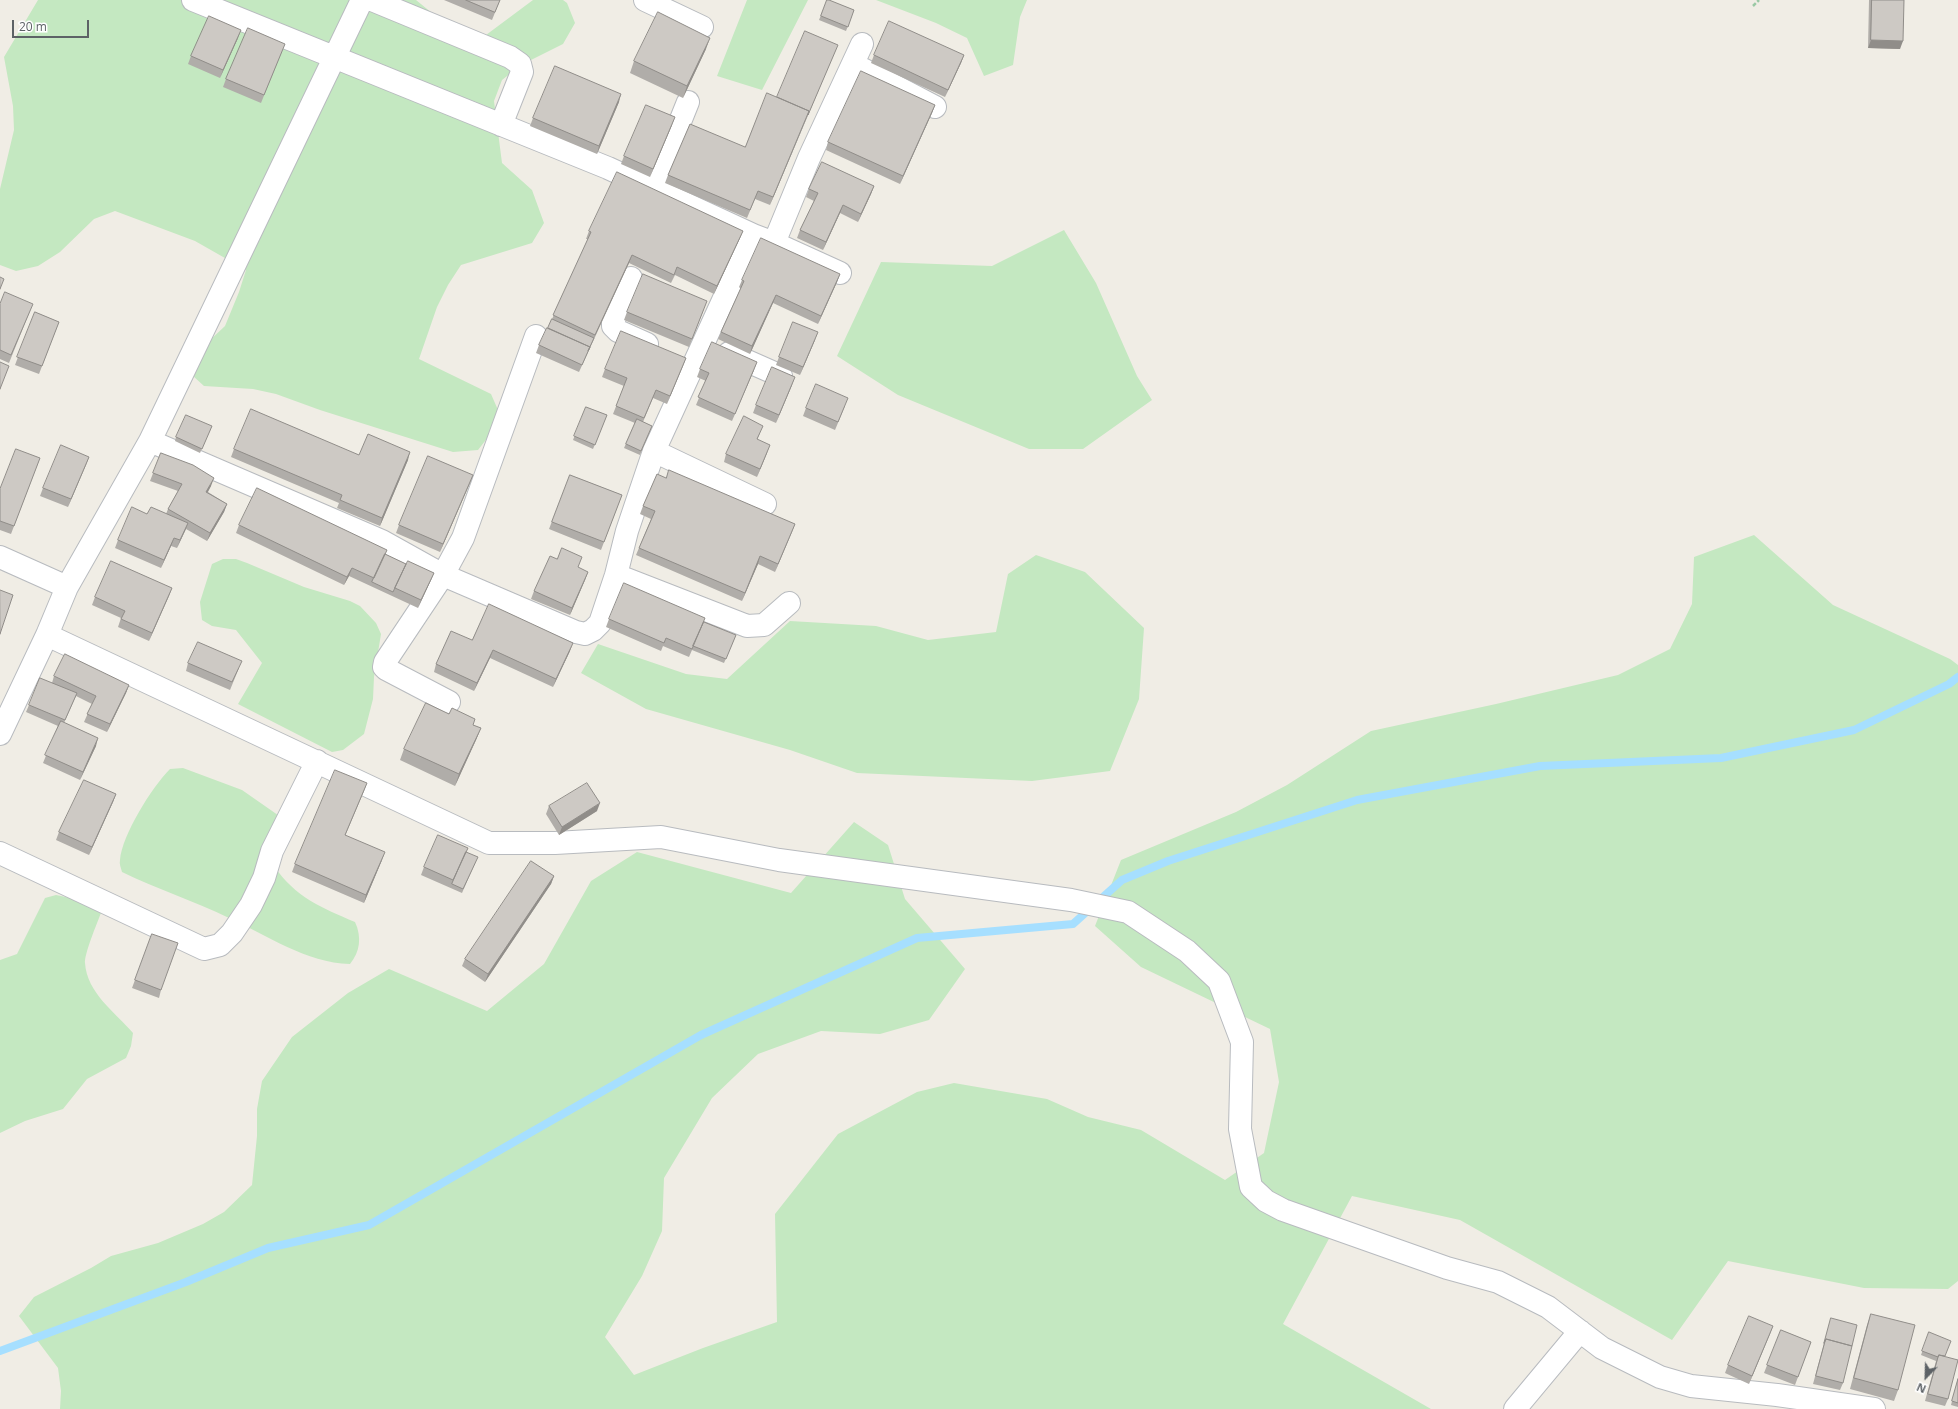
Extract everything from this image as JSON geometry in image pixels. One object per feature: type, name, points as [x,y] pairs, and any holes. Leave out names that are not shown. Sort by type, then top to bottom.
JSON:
[{"type":"street","points":[[193,0],[608,168],[840,273]]},
{"type":"street","points":[[0,734],[47,635],[67,588],[150,441],[362,0]]},
{"type":"street","points":[[372,0],[510,57],[520,64],[522,72],[501,124]]},
{"type":"street","points":[[646,0],[702,27]]},
{"type":"street","points":[[774,242],[809,158],[862,44]]},
{"type":"street","points":[[852,64],[935,107]]},
{"type":"street","points":[[653,188],[688,102]]},
{"type":"street","points":[[809,158],[830,169]]},
{"type":"street","points":[[150,441],[382,541],[444,575],[576,632],[585,634],[593,630],[600,623],[616,575],[627,531],[654,451],[754,235]]},
{"type":"street","points":[[631,278],[613,322],[614,326],[618,331],[694,366]]},
{"type":"street","points":[[449,702],[386,669],[384,667],[385,662],[444,575],[463,538],[536,336]]},
{"type":"street","points":[[704,341],[781,376]]},
{"type":"street","points":[[654,451],[765,504]]},
{"type":"street","points":[[0,557],[67,588]]},
{"type":"street","points":[[616,575],[747,626],[764,625],[789,603]]},
{"type":"street","points":[[47,635],[489,843],[555,843],[661,837],[779,860],[1071,900],[1128,912],[1181,946],[1219,981],[1242,1042],[1240,1129],[1251,1187],[1266,1201],[1283,1210],[1439,1265],[1498,1282],[1548,1307],[1602,1348],[1632,1365],[1660,1377],[1691,1386],[1874,1409]]},
{"type":"street","points":[[0,853],[204,949],[220,945],[232,933],[251,905],[264,878],[272,851],[317,761]]},
{"type":"street","points":[[1515,1409],[1580,1331]]},
{"type":"path","points":[[1753,6],[1759,0]]},
{"type":"green space","points":[[38,0],[416,0],[443,22],[476,39],[486,35],[533,0],[563,0],[567,3],[575,23],[563,44],[521,65],[502,80],[494,101],[502,163],[532,190],[544,223],[532,243],[461,265],[448,285],[437,307],[419,359],[491,394],[498,410],[492,432],[478,450],[453,452],[320,410],[276,394],[253,389],[204,386],[193,376],[208,342],[225,326],[246,270],[195,241],[115,211],[94,219],[60,252],[38,266],[16,271],[0,265],[0,189],[14,130],[13,106],[4,57]]},
{"type":"green space","points":[[747,0],[808,0],[762,90],[717,76]]},
{"type":"green space","points":[[876,0],[1027,0],[1020,17],[1013,65],[984,76],[967,38],[936,23]]},
{"type":"green space","points":[[1064,230],[1096,283],[1137,376],[1152,400],[1083,449],[1029,449],[898,395],[837,356],[881,262],[992,266]]},
{"type":"green space","points":[[1754,535],[1833,605],[1950,659],[1958,665],[1958,1281],[1948,1289],[1864,1288],[1728,1261],[1672,1340],[1460,1220],[1352,1196],[1283,1324],[1431,1409],[60,1409],[61,1391],[58,1368],[19,1316],[34,1297],[111,1256],[158,1243],[203,1224],[224,1212],[252,1185],[257,1136],[257,1109],[262,1081],[292,1037],[348,993],[389,969],[487,1011],[544,964],[591,881],[637,852],[791,893],[854,822],[888,845],[905,899],[965,969],[929,1020],[880,1034],[821,1031],[758,1054],[712,1098],[664,1178],[662,1231],[642,1276],[605,1337],[634,1375],[703,1348],[777,1322],[775,1214],[838,1134],[917,1092],[954,1083],[1047,1099],[1088,1117],[1141,1130],[1225,1180],[1264,1153],[1279,1082],[1270,1029],[1141,967],[1095,926],[1121,860],[1236,812],[1287,785],[1371,731],[1496,704],[1618,675],[1670,649],[1692,604],[1694,557]]},
{"type":"green space","points":[[1036,555],[1085,572],[1144,628],[1139,699],[1110,771],[1032,781],[857,773],[790,750],[646,709],[581,673],[598,644],[686,674],[727,679],[790,621],[876,626],[928,640],[996,632],[1008,574]]},
{"type":"green space","points":[[223,559],[236,559],[304,587],[350,601],[360,606],[376,623],[381,634],[374,677],[373,699],[364,734],[343,750],[332,752],[238,704],[262,663],[236,630],[212,626],[202,620],[200,602],[212,564]]},
{"type":"green space","points":[[183,768],[242,790],[285,820],[274,866],[282,877],[300,894],[331,912],[355,922],[359,933],[359,944],[356,954],[350,964],[318,959],[287,947],[216,912],[122,872],[120,863],[122,850],[126,838],[139,812],[155,787],[170,769]]},
{"type":"green space","points":[[56,895],[80,902],[101,913],[85,959],[87,974],[96,993],[110,1010],[133,1033],[131,1046],[126,1058],[87,1079],[63,1109],[25,1121],[0,1133],[0,960],[17,954],[45,898]]},
{"type":"building","points":[[466,0],[500,0],[495,12]]},
{"type":"building","points":[[827,0],[854,10],[848,27],[821,16]]},
{"type":"building","points":[[1872,0],[1904,0],[1903,41],[1871,40]]},
{"type":"building","points":[[658,12],[710,38],[687,86],[634,61]]},
{"type":"building","points":[[209,16],[241,30],[223,70],[191,56]]},
{"type":"building","points":[[889,21],[964,55],[948,90],[874,55]]},
{"type":"building","points":[[248,28],[285,44],[264,95],[226,79]]},
{"type":"building","points":[[805,31],[838,45],[808,115],[809,111],[777,97]]},
{"type":"building","points":[[555,66],[621,94],[599,146],[533,118]]},
{"type":"building","points":[[861,71],[935,105],[903,176],[828,142]]},
{"type":"building","points":[[767,93],[809,111],[773,197],[758,191],[750,210],[668,175],[690,124],[745,147]]},
{"type":"building","points":[[646,105],[675,117],[653,169],[624,156]]},
{"type":"building","points":[[822,162],[874,186],[861,214],[843,205],[826,242],[800,230],[818,193],[809,189]]},
{"type":"building","points":[[617,172],[743,231],[717,286],[677,267],[674,275],[632,255],[595,335],[553,315],[591,232],[589,231]]},
{"type":"building","points":[[761,238],[840,274],[821,316],[776,295],[752,346],[721,332]]},
{"type":"building","points":[[643,274],[707,301],[692,339],[627,312]]},
{"type":"building","points":[[0,277],[4,279],[0,289]]},
{"type":"building","points":[[5,292],[33,304],[11,355],[0,350],[0,304]]},
{"type":"building","points":[[35,312],[59,322],[42,366],[17,357]]},
{"type":"building","points":[[552,319],[594,338],[590,347],[548,328]]},
{"type":"building","points":[[793,322],[818,332],[803,367],[779,357]]},
{"type":"building","points":[[547,328],[590,347],[582,365],[539,345]]},
{"type":"building","points":[[621,331],[686,358],[670,396],[656,390],[644,418],[616,406],[627,378],[605,369]]},
{"type":"building","points":[[712,342],[757,362],[735,414],[698,397],[709,373],[700,369]]},
{"type":"building","points":[[0,362],[9,366],[0,389]]},
{"type":"building","points":[[772,367],[795,377],[779,415],[756,405]]},
{"type":"building","points":[[816,384],[848,398],[838,422],[806,408]]},
{"type":"building","points":[[586,407],[607,415],[595,445],[574,436]]},
{"type":"building","points":[[251,409],[359,455],[368,434],[410,452],[382,518],[340,500],[342,495],[234,449]]},
{"type":"building","points":[[186,415],[212,426],[202,449],[176,437]]},
{"type":"building","points":[[744,416],[763,426],[757,439],[770,445],[760,469],[726,454]]},
{"type":"building","points":[[637,419],[652,426],[641,451],[626,444]]},
{"type":"building","points":[[61,445],[89,457],[71,499],[43,488]]},
{"type":"building","points":[[16,449],[40,458],[14,526],[0,521],[0,489]]},
{"type":"building","points":[[161,453],[193,465],[214,478],[206,492],[227,504],[210,533],[168,509],[182,484],[153,473]]},
{"type":"building","points":[[428,456],[473,475],[443,544],[399,525]]},
{"type":"building","points":[[669,470],[795,524],[778,564],[760,556],[745,593],[639,548],[655,511],[643,506],[657,474],[666,478]]},
{"type":"building","points":[[570,475],[622,495],[604,542],[552,522]]},
{"type":"building","points":[[257,488],[387,550],[374,578],[352,568],[347,577],[239,525]]},
{"type":"building","points":[[132,507],[147,514],[151,507],[188,523],[180,540],[174,538],[164,560],[118,540]]},
{"type":"building","points":[[562,548],[582,557],[578,567],[588,572],[572,608],[534,591],[550,556],[557,559]]},
{"type":"building","points":[[385,554],[406,564],[393,592],[372,582]]},
{"type":"building","points":[[111,561],[172,588],[152,633],[121,619],[125,611],[95,597]]},
{"type":"building","points":[[408,561],[434,573],[421,600],[395,588]]},
{"type":"building","points":[[624,583],[705,618],[692,649],[666,638],[664,643],[609,619]]},
{"type":"building","points":[[0,590],[13,595],[0,634]]},
{"type":"building","points":[[489,604],[573,643],[556,679],[493,650],[477,683],[436,664],[451,631],[472,640]]},
{"type":"building","points":[[704,622],[736,635],[726,659],[693,646]]},
{"type":"building","points":[[198,642],[242,661],[232,682],[188,663]]},
{"type":"building","points":[[65,654],[129,685],[110,724],[87,714],[96,696],[54,676]]},
{"type":"building","points":[[40,678],[77,693],[65,720],[29,705]]},
{"type":"building","points":[[426,703],[449,714],[452,708],[475,719],[473,725],[481,728],[459,774],[404,749]]},
{"type":"building","points":[[61,721],[98,738],[83,772],[45,755]]},
{"type":"building","points":[[335,770],[367,783],[345,835],[385,852],[366,895],[295,864]]},
{"type":"building","points":[[84,780],[116,794],[92,847],[59,832]]},
{"type":"building","points":[[587,783],[600,803],[562,827],[549,806]]},
{"type":"building","points":[[438,835],[468,848],[453,880],[424,867]]},
{"type":"building","points":[[466,852],[478,857],[463,889],[452,884]]},
{"type":"building","points":[[531,861],[554,876],[488,974],[465,959]]},
{"type":"building","points":[[152,934],[178,943],[161,990],[135,980]]},
{"type":"building","points":[[1871,1314],[1915,1325],[1898,1390],[1854,1378]]},
{"type":"building","points":[[1749,1316],[1773,1326],[1752,1376],[1728,1365]]},
{"type":"building","points":[[1831,1318],[1857,1325],[1852,1346],[1826,1339],[1824,1343]]},
{"type":"building","points":[[1781,1330],[1811,1342],[1798,1377],[1767,1365]]},
{"type":"building","points":[[1929,1332],[1951,1341],[1945,1356],[1939,1355],[1938,1357],[1922,1351]]},
{"type":"building","points":[[1826,1339],[1852,1346],[1843,1383],[1816,1376]]},
{"type":"building","points":[[1939,1355],[1958,1360],[1948,1399],[1928,1394]]},
{"type":"building","points":[[1958,1379],[1958,1403],[1952,1401]]},
{"type":"waterway","points":[[0,1351],[186,1282],[268,1248],[369,1225],[701,1035],[917,938],[1073,924],[1122,880],[1168,861],[1357,800],[1540,766],[1721,758],[1854,730],[1949,684],[1958,677]]}]
